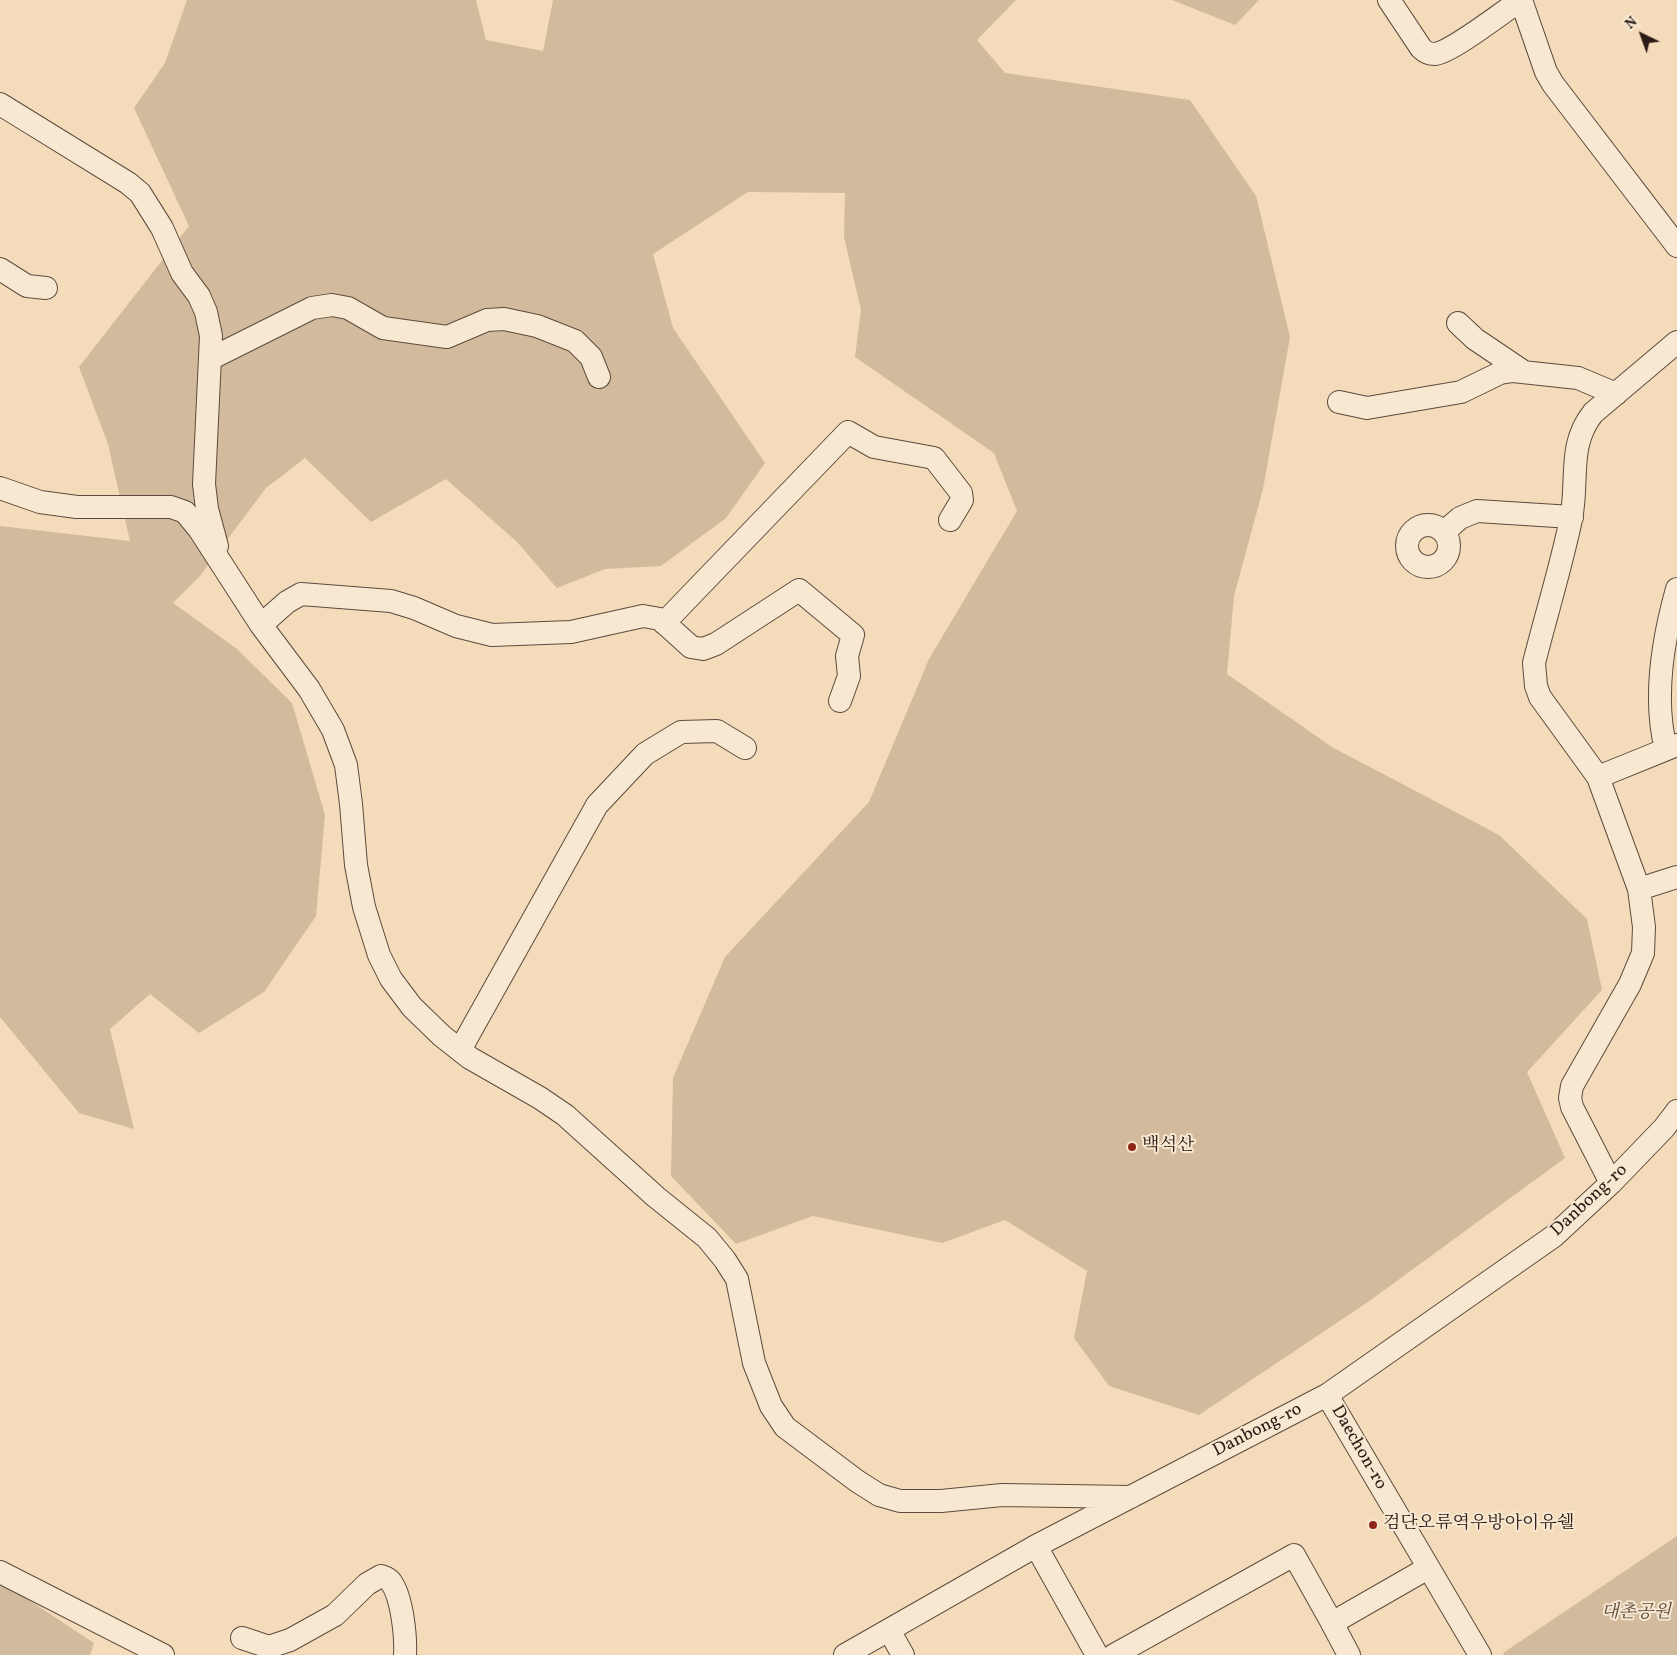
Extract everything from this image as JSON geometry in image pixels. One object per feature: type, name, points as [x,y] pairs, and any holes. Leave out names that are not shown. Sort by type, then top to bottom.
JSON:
[{"type":"street","points":[[1389,0],[1421,48],[1427,53],[1436,54],[1473,33],[1521,0],[1546,72],[1553,84],[1677,246]]},
{"type":"street","points":[[0,104],[128,183],[140,193],[162,228],[182,273],[199,296],[206,312],[211,336],[204,484],[207,509],[221,562]]},
{"type":"street","points":[[0,269],[27,286],[46,288]]},
{"type":"street","points":[[210,359],[312,308],[332,304],[348,308],[383,328],[447,337],[487,320],[504,319],[537,326],[575,341],[591,357],[599,377]]},
{"type":"street","points":[[1458,323],[1476,339],[1524,372]]},
{"type":"street","points":[[1611,1183],[1572,1107],[1570,1098],[1572,1086],[1630,984],[1643,953],[1644,927],[1639,889],[1598,777],[1546,706],[1536,686],[1534,663],[1572,517],[1580,433],[1593,413],[1677,342]]},
{"type":"street","points":[[1339,402],[1367,408],[1376,407],[1461,392],[1500,373],[1524,372],[1588,380],[1616,394]]},
{"type":"street","points":[[664,623],[848,432],[874,447],[934,458],[961,493],[962,500],[950,520]]},
{"type":"street","points":[[0,488],[40,502],[77,507],[171,507],[185,512],[221,562],[261,625],[322,710],[333,730],[342,756],[352,804],[356,865],[364,907],[379,955],[391,979],[412,1007],[460,1050],[565,1115],[656,1197],[707,1238],[726,1260],[737,1279],[754,1363],[771,1406],[785,1427],[856,1482],[879,1495],[900,1501],[941,1501],[1002,1494],[1130,1497]]},
{"type":"street","points":[[1444,532],[1460,518],[1477,511],[1572,517]]},
{"type":"street","points":[[1598,777],[1671,747],[1662,733],[1661,695],[1667,626],[1677,589]]},
{"type":"street","points":[[261,625],[287,602],[301,594],[391,601],[414,608],[456,626],[492,635],[571,632],[643,616],[660,619],[691,647],[703,649],[716,644],[799,590],[853,635],[847,656],[849,676],[840,702]]},
{"type":"street","points":[[460,1050],[596,805],[645,754],[681,732],[717,731],[745,748]]},
{"type":"street","points":[[1639,889],[1677,877]]},
{"type":"street","name":"Danbong-ro","points":[[845,1655],[1036,1546],[1327,1395],[1554,1236],[1611,1183],[1664,1128],[1677,1111]]},
{"type":"street","name":"Daechon-ro","points":[[1327,1395],[1480,1655]]},
{"type":"street","points":[[1036,1546],[1096,1655]]},
{"type":"street","points":[[1114,1655],[1294,1555],[1349,1655]]},
{"type":"street","points":[[1332,1623],[1428,1568]]},
{"type":"street","points":[[0,1572],[163,1655]]},
{"type":"street","points":[[242,1638],[269,1647],[290,1640],[335,1615],[367,1584],[381,1576],[390,1581],[397,1597],[404,1623],[405,1655]]},
{"type":"street","points":[[889,1630],[903,1655]]},
{"type":"green space","points":[[187,0],[476,0],[486,40],[543,51],[553,0],[1016,0],[977,40],[1005,73],[1190,100],[1256,196],[1290,337],[1263,489],[1234,596],[1227,674],[1332,747],[1499,835],[1587,919],[1602,990],[1527,1072],[1565,1158],[1368,1302],[1199,1415],[1109,1386],[1074,1338],[1087,1271],[1005,1220],[942,1243],[813,1216],[736,1244],[671,1176],[673,1078],[725,957],[869,802],[929,659],[1017,511],[994,453],[855,357],[861,310],[844,237],[845,193],[748,192],[653,254],[673,328],[765,463],[726,518],[661,566],[605,569],[557,588],[517,542],[446,479],[371,522],[305,458],[266,488],[199,577],[173,603],[237,649],[292,703],[325,815],[316,916],[264,992],[199,1033],[150,994],[110,1029],[134,1129],[79,1113],[0,1017],[0,526],[130,541],[108,444],[79,367],[189,226],[134,108],[165,63]]},
{"type":"green space","points":[[1172,0],[1259,0],[1235,25]]},
{"type":"green space","name":"대촌공원","points":[[1677,1536],[1677,1655],[1504,1655],[1503,1653]]},
{"type":"green space","points":[[0,1581],[94,1643],[90,1655],[0,1655]]},
{"type":"place","name":"백석산","points":[[1132,1147]]},
{"type":"place","name":"검단오류역우방아이유쉘","points":[[1373,1525]]}]
